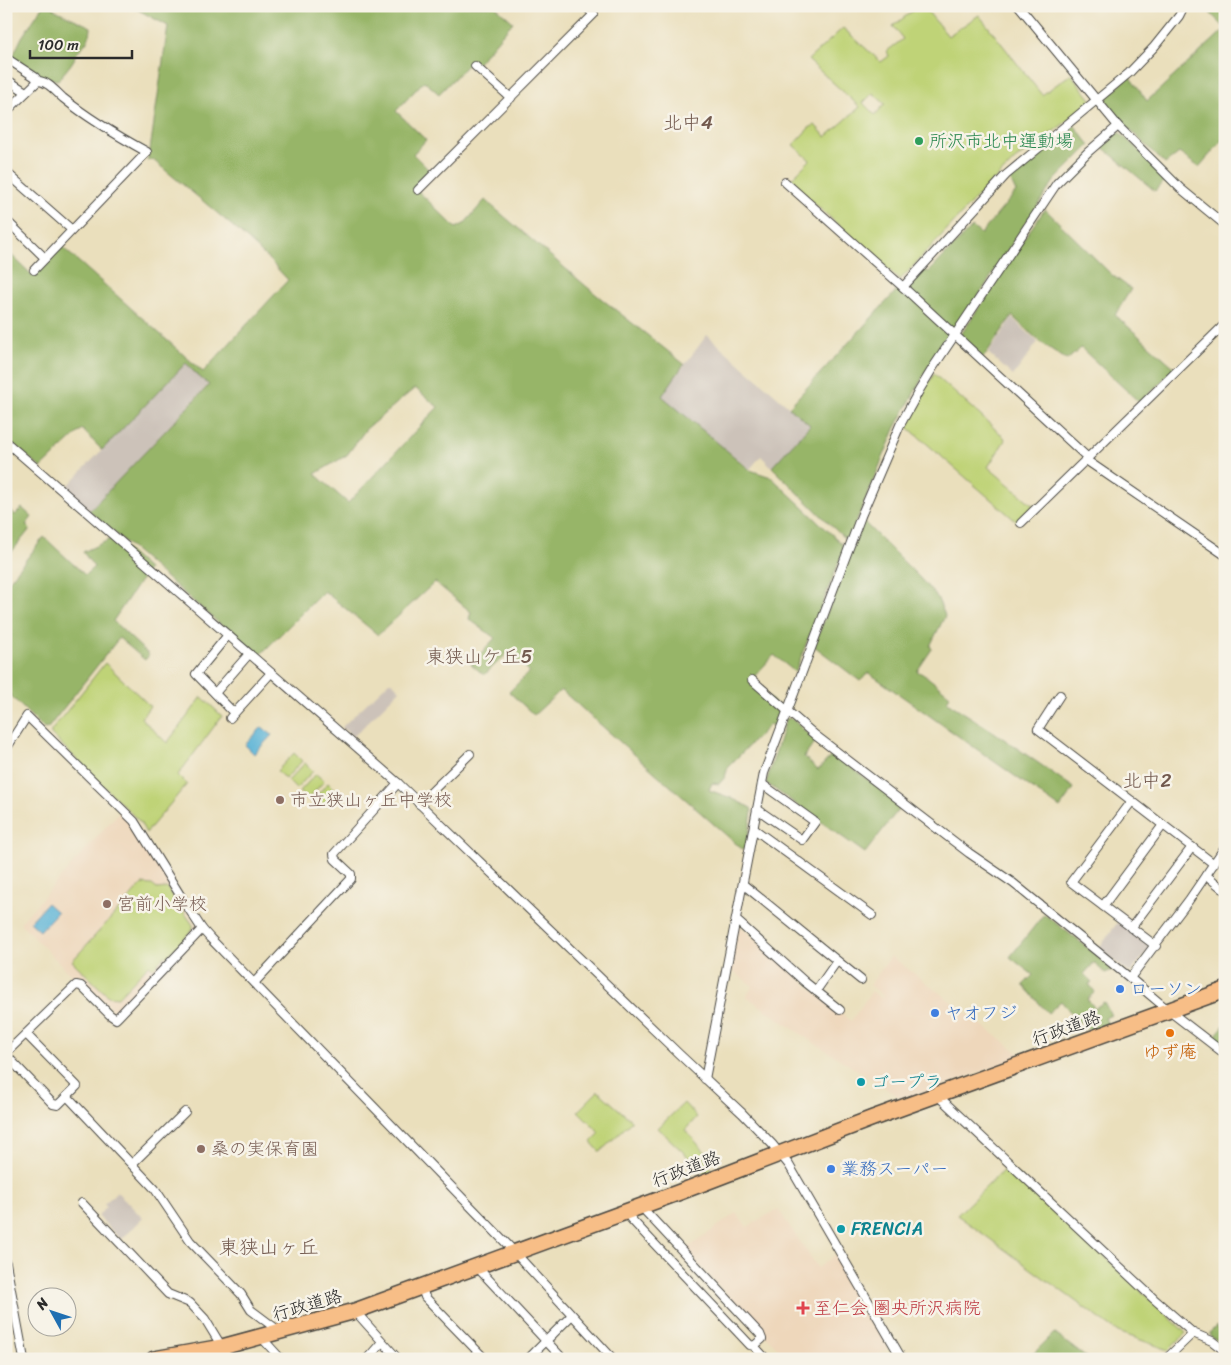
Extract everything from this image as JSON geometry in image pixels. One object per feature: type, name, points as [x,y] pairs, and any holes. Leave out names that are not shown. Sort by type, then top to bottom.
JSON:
[{"type":"highway","name":"行政道路","points":[[154,1359],[184,1356],[281,1332],[355,1311],[422,1288],[937,1095],[1225,990]]},
{"type":"street","points":[[418,190],[594,14],[586,6]]},
{"type":"street","points":[[1020,6],[1118,126],[1180,188],[1225,225]]},
{"type":"street","points":[[903,287],[1006,175],[1129,73],[1154,47],[1179,16],[1184,6]]},
{"type":"street","points":[[6,58],[110,131],[147,152],[34,270]]},
{"type":"street","points":[[475,66],[511,98]]},
{"type":"street","points":[[6,79],[26,92]]},
{"type":"street","points":[[6,112],[38,82]]},
{"type":"street","points":[[705,1079],[762,784],[787,710],[850,544],[900,426],[920,389],[1057,183],[1118,126]]},
{"type":"street","points":[[6,172],[72,230]]},
{"type":"street","points":[[785,182],[903,287],[1087,459],[1225,555]]},
{"type":"street","points":[[6,220],[45,258]]},
{"type":"street","points":[[1021,522],[1225,324]]},
{"type":"street","points":[[6,442],[398,783],[742,1113],[789,1165],[902,1359]]},
{"type":"street","points":[[228,635],[196,674],[215,693],[232,715],[271,673]]},
{"type":"street","points":[[215,693],[249,654]]},
{"type":"street","points":[[752,680],[815,735],[907,806],[1013,883],[1168,1010],[1225,1054]]},
{"type":"street","points":[[1060,694],[1038,729],[1214,864]]},
{"type":"street","points":[[6,749],[27,716],[134,821],[202,929],[514,1253],[613,1359]]},
{"type":"street","points":[[419,804],[470,754]]},
{"type":"street","points":[[254,983],[351,879],[351,874],[335,859],[334,854],[398,783]]},
{"type":"street","points":[[757,809],[802,840],[815,822],[762,784]]},
{"type":"street","points":[[1132,801],[1071,882],[1156,946]]},
{"type":"street","points":[[1103,906],[1163,826]]},
{"type":"street","points":[[754,829],[872,914]]},
{"type":"street","points":[[1131,928],[1192,847]]},
{"type":"street","points":[[1130,978],[1156,946],[1225,847]]},
{"type":"street","points":[[1206,875],[1224,888]]},
{"type":"street","points":[[744,885],[861,980]]},
{"type":"street","points":[[736,920],[840,1010]]},
{"type":"street","points":[[26,1034],[77,1086],[58,1105],[53,1104],[6,1054],[26,1034],[76,985],[82,986],[110,1015],[116,1019],[118,1018],[202,929]]},
{"type":"street","points":[[816,991],[837,961]]},
{"type":"street","points":[[937,1095],[1154,1299],[1193,1332],[1212,1341],[1225,1351]]},
{"type":"street","points":[[67,1096],[156,1189],[190,1241],[241,1294],[251,1310],[281,1332]]},
{"type":"street","points":[[132,1164],[185,1112]]},
{"type":"street","points":[[82,1204],[168,1294],[190,1303],[205,1319],[222,1347]]},
{"type":"street","points":[[643,1206],[646,1212],[760,1334],[762,1339],[754,1346]]},
{"type":"street","points":[[627,1212],[631,1219],[750,1345],[754,1346],[766,1359]]},
{"type":"street","points":[[6,1263],[24,1359]]},
{"type":"street","points":[[477,1268],[563,1359]]},
{"type":"street","points":[[422,1288],[425,1297],[486,1359]]},
{"type":"street","points":[[355,1311],[398,1359]]},
{"type":"street","points":[[528,1359],[572,1315]]},
{"type":"street","points":[[1166,1359],[1193,1332]]},
{"type":"street","points":[[261,1337],[281,1359]]},
{"type":"street","points":[[367,1359],[382,1342]]},
{"type":"shaded area","points":[[1012,318],[1038,342],[1013,376],[988,353]]},
{"type":"shaded area","points":[[707,335],[810,425],[772,467],[761,456],[750,469],[661,396]]},
{"type":"shaded area","points":[[185,362],[209,384],[89,511],[64,490]]},
{"type":"shaded area","points":[[389,682],[392,682],[400,690],[353,737],[342,727]]},
{"type":"shaded area","points":[[120,811],[131,822],[196,927],[195,931],[119,1012],[114,1012],[78,976],[75,979],[20,923]]},
{"type":"shaded area","points":[[1118,922],[1151,947],[1130,973],[1098,949]]},
{"type":"shaded area","points":[[740,926],[804,983],[851,1021],[872,991],[881,998],[883,996],[870,985],[891,956],[1024,1057],[904,1100],[808,1039],[746,996],[753,986],[730,969],[738,927]]},
{"type":"shaded area","points":[[117,1192],[143,1218],[121,1240],[98,1216],[106,1207],[104,1204]]},
{"type":"shaded area","name":"至仁会 圏央所沢病院","points":[[778,1209],[818,1268],[836,1254],[889,1347],[874,1359],[788,1359],[685,1250],[736,1213],[747,1227]]},
{"type":"green space","points":[[43,6],[51,6],[55,10],[91,27],[90,35],[86,42],[58,80],[39,75],[12,58],[22,37]]},
{"type":"green space","points":[[131,6],[495,6],[513,22],[475,66],[470,62],[439,94],[424,81],[396,111],[426,140],[413,154],[432,173],[416,189],[456,228],[464,224],[485,200],[593,292],[684,364],[662,396],[750,470],[771,477],[841,543],[844,549],[795,672],[774,655],[750,681],[783,710],[776,728],[770,724],[728,767],[725,777],[719,784],[712,783],[709,790],[751,808],[746,850],[742,849],[561,690],[534,715],[509,692],[529,672],[509,652],[484,675],[471,664],[495,638],[469,619],[471,612],[435,582],[378,635],[324,591],[258,657],[89,511],[209,385],[186,363],[102,450],[82,429],[41,468],[6,438],[6,250],[32,275],[61,246],[203,372],[288,280],[273,263],[222,217],[152,159],[147,161],[168,26]],"holes":[[[415,388],[438,407],[348,503],[315,474],[347,455],[366,429]]]},
{"type":"green space","name":"所沢市北中運動場","points":[[919,6],[923,6],[948,36],[979,15],[1042,95],[1071,74],[1093,102],[1016,159],[979,195],[900,280],[789,181],[810,160],[793,145],[809,128],[815,125],[826,137],[860,107],[808,60],[843,28],[881,62],[889,56],[887,51],[903,39],[893,26]],"holes":[[[873,93],[885,104],[875,115],[863,103]]]},
{"type":"green space","points":[[1203,6],[1225,6],[1225,28]]},
{"type":"green space","points":[[1225,29],[1225,137],[1199,167],[1179,153],[1165,164],[1107,107],[1106,99],[1129,76],[1147,101]]},
{"type":"green space","points":[[1074,125],[1090,145],[1054,181],[984,288],[926,371],[895,429],[850,536],[844,538],[772,467],[810,425],[789,407],[899,288],[904,292],[924,270],[929,272],[972,227],[981,234],[1016,192],[1009,177]]},
{"type":"green space","points":[[1116,133],[1120,133],[1167,177],[1155,191],[1101,146]]},
{"type":"green space","points":[[1045,209],[1112,275],[1131,289],[1115,315],[1175,368],[1140,403],[1081,348],[1067,360],[1039,341],[1012,316],[983,358],[960,336],[1008,261]]},
{"type":"green space","points":[[934,374],[1004,437],[1005,440],[988,467],[1034,506],[1017,522],[904,424]]},
{"type":"green space","points":[[6,506],[15,515],[22,508],[32,517],[26,525],[30,529],[6,559]]},
{"type":"green space","points":[[863,521],[937,597],[944,613],[945,616],[930,646],[932,649],[917,671],[950,695],[947,702],[994,732],[1074,788],[1060,808],[869,673],[860,681],[814,646]]},
{"type":"green space","points":[[44,537],[85,575],[94,567],[83,552],[113,538],[148,569],[113,621],[149,655],[145,660],[119,638],[48,728],[44,729],[9,694],[6,696],[6,585]]},
{"type":"green space","points":[[105,663],[150,706],[141,718],[167,743],[202,697],[222,716],[178,775],[187,784],[146,833],[140,822],[51,734],[51,731]]},
{"type":"green space","points":[[791,718],[816,741],[804,757],[818,770],[833,754],[902,805],[865,853],[766,783],[786,719]]},
{"type":"green space","points":[[294,753],[302,761],[285,779],[277,771]]},
{"type":"green space","points":[[305,763],[313,771],[296,789],[288,781]]},
{"type":"green space","points":[[316,774],[324,781],[308,799],[299,792]]},
{"type":"green space","points":[[328,783],[336,791],[319,809],[311,801]]},
{"type":"green space","points":[[142,884],[152,885],[157,889],[167,888],[193,925],[193,929],[167,957],[165,956],[153,968],[149,965],[118,997],[108,996],[72,961]]},
{"type":"green space","points":[[1044,914],[1115,969],[1105,973],[1094,963],[1084,974],[1092,982],[1089,984],[1095,992],[1087,999],[1095,1008],[1104,1002],[1111,1015],[1105,1018],[1109,1027],[1090,1034],[1082,1021],[1079,1022],[1061,1001],[1048,1013],[1023,985],[1033,975],[1010,957]]},
{"type":"green space","points":[[1225,1024],[1225,1043],[1223,1046],[1203,1032],[1205,1029],[1215,1036]]},
{"type":"green space","points":[[598,1091],[632,1121],[600,1152],[591,1142],[600,1133],[578,1111]]},
{"type":"green space","points":[[684,1103],[697,1117],[685,1130],[707,1154],[703,1157],[714,1172],[707,1175],[658,1128]]},
{"type":"green space","points":[[1008,1166],[1186,1333],[1169,1350],[1118,1332],[957,1215]]},
{"type":"green space","points":[[1216,1326],[1225,1346],[1210,1336],[1210,1332]]},
{"type":"green space","points":[[1054,1333],[1088,1359],[1031,1359],[1030,1357]]},
{"type":"water","points":[[262,727],[272,735],[254,754],[245,745]]},
{"type":"water","points":[[47,903],[57,912],[40,931],[30,922]]},
{"type":"place","name":"所沢市北中運動場","points":[[919,141]]},
{"type":"place","name":"市立狭山ヶ丘中学校","points":[[280,800]]},
{"type":"place","name":"宮前小学校","points":[[107,904]]},
{"type":"place","name":"ローソン","points":[[1120,989]]},
{"type":"place","name":"ヤオフジ","points":[[935,1013]]},
{"type":"place","name":"ゆず庵","points":[[1170,1033]]},
{"type":"place","name":"ゴープラ","points":[[861,1082]]},
{"type":"place","name":"桑の実保育園","points":[[201,1149]]},
{"type":"place","name":"業務スーパー","points":[[831,1169]]},
{"type":"place","name":"FRENCIA","points":[[841,1229]]},
{"type":"place","name":"至仁会 圏央所沢病院","points":[[803,1308]]},
{"type":"district","name":"北中4","points":[[688,122]]},
{"type":"district","name":"東狭山ケ丘5","points":[[479,656]]},
{"type":"district","name":"北中2","points":[[1147,780]]},
{"type":"district","name":"東狭山ヶ丘","points":[[269,1247]]}]
